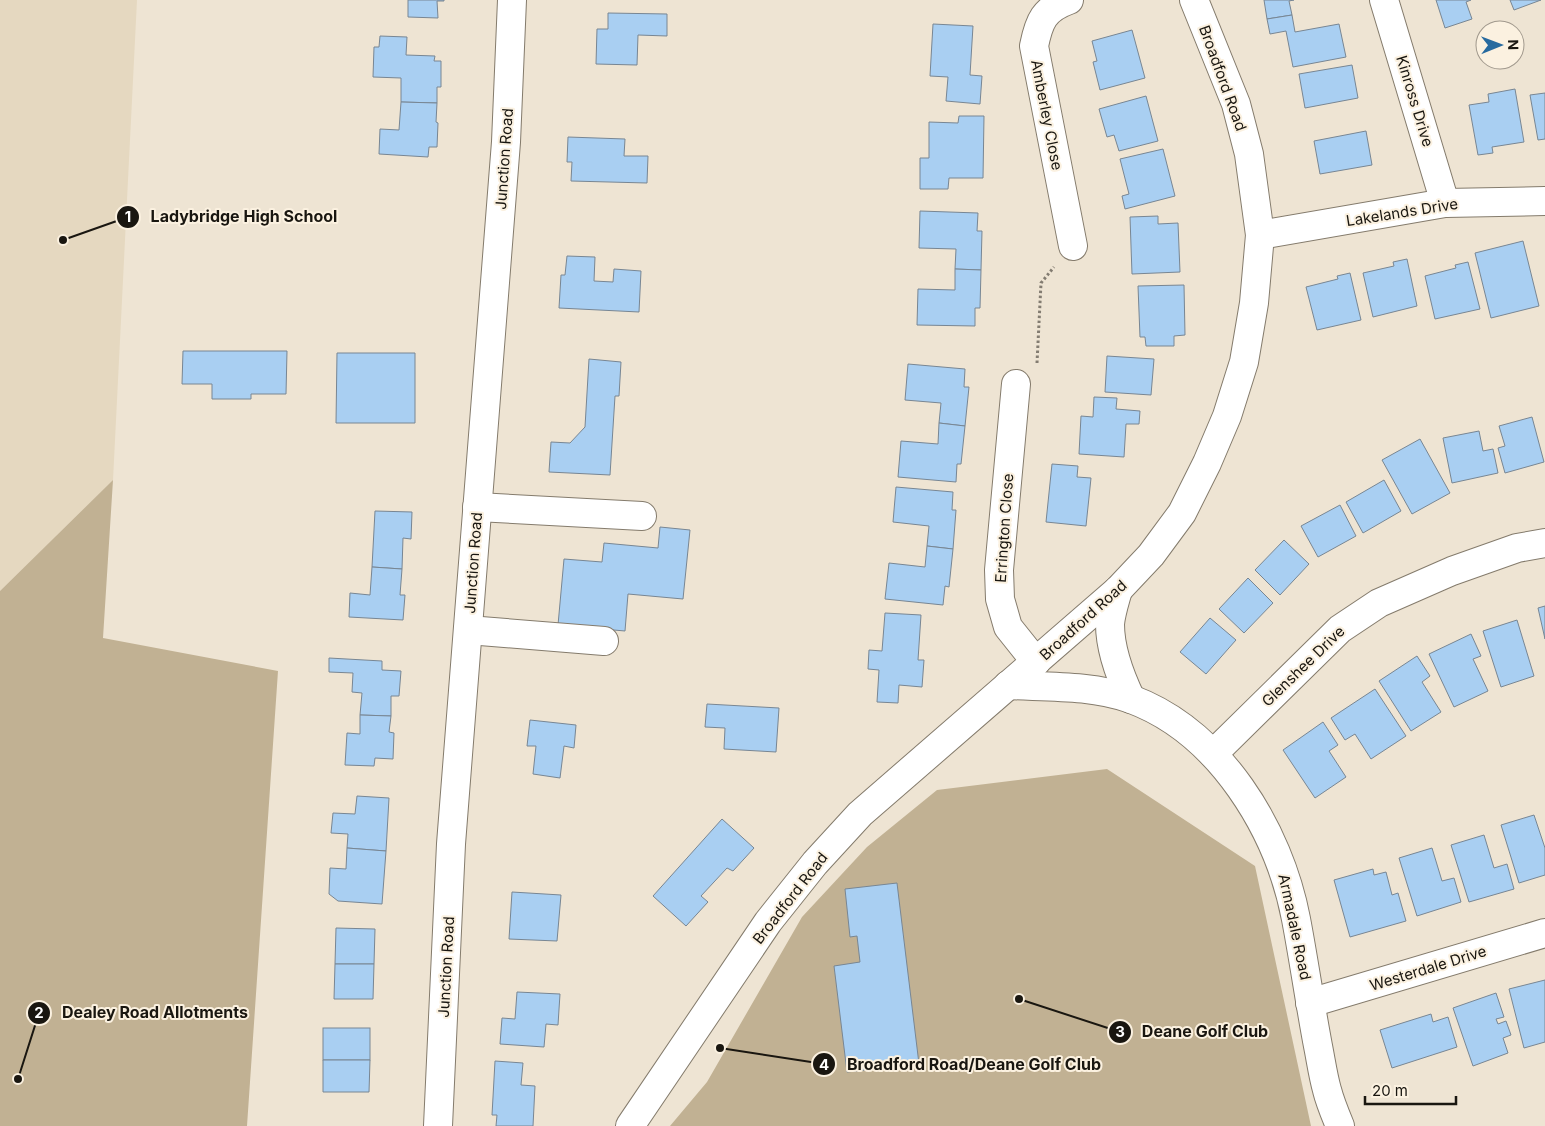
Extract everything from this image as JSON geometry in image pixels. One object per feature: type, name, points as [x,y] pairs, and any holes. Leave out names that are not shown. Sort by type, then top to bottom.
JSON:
[{"type":"street","name":"Junction Road","points":[[438,1126],[452,844],[506,142],[512,0]]},
{"type":"street","name":"Amberley Close","points":[[1069,0],[1056,5],[1039,23],[1034,46],[1073,246]]},
{"type":"street","name":"Broadford Road","points":[[630,1126],[768,922],[814,863],[860,814],[1118,590],[1151,555],[1182,514],[1227,416],[1244,362],[1254,303],[1260,235],[1249,154],[1236,104],[1194,0]]},
{"type":"street","name":"Kinross Drive","points":[[1384,0],[1445,203]]},
{"type":"street","name":"Lakelands Drive","points":[[1260,235],[1445,203],[1545,201]]},
{"type":"street","name":"Errington Close","points":[[1016,384],[999,570],[1000,600],[1008,627],[1036,662]]},
{"type":"street","points":[[478,506],[642,516]]},
{"type":"street","name":"Glenshee Drive","points":[[1213,754],[1340,629],[1379,602],[1452,571],[1517,548],[1545,543]]},
{"type":"street","points":[[1118,590],[1110,624],[1120,676],[1131,699]]},
{"type":"street","points":[[468,630],[604,641]]},
{"type":"street","name":"Armadale Road","points":[[1008,685],[1085,688],[1131,699],[1173,720],[1213,754],[1243,791],[1267,832],[1285,874],[1296,918],[1327,1090],[1340,1126]]},
{"type":"street","name":"Westerdale Drive","points":[[1310,1003],[1545,933]]},
{"type":"path","points":[[1016,384],[1037,367],[1041,282],[1073,246]]},
{"type":"shaded area","points":[[0,0],[137,0],[113,480],[0,591]]},
{"type":"shaded area","points":[[113,480],[103,638],[278,671],[247,1126],[0,1126],[0,591]]},
{"type":"shaded area","points":[[1107,769],[1255,866],[1311,1126],[670,1126],[707,1082],[802,917],[867,847],[937,790]]},
{"type":"building","points":[[408,0],[444,1],[437,1],[438,18],[408,17]]},
{"type":"building","points":[[1264,0],[1294,0],[1289,1],[1292,15],[1267,19]]},
{"type":"building","points":[[1436,0],[1471,0],[1466,2],[1472,19],[1445,28]]},
{"type":"building","points":[[1510,0],[1541,0],[1514,10]]},
{"type":"building","points":[[608,13],[667,14],[667,36],[638,35],[637,65],[596,64],[597,29],[608,29]]},
{"type":"building","points":[[1292,15],[1295,32],[1339,24],[1346,57],[1293,67],[1286,31],[1270,34],[1267,19]]},
{"type":"building","points":[[933,24],[973,26],[970,75],[982,76],[980,104],[946,101],[948,77],[930,76]]},
{"type":"building","points":[[1132,30],[1145,78],[1100,90],[1093,62],[1097,61],[1092,41]]},
{"type":"building","points":[[380,36],[407,37],[406,55],[435,56],[434,61],[441,61],[441,87],[437,87],[437,103],[401,102],[401,78],[373,77],[374,47],[379,47]]},
{"type":"building","points":[[1352,65],[1358,98],[1305,108],[1299,74]]},
{"type":"building","points":[[1515,89],[1524,142],[1492,147],[1493,153],[1478,155],[1469,105],[1489,102],[1488,94]]},
{"type":"building","points":[[1545,93],[1545,139],[1538,140],[1530,95]]},
{"type":"building","points":[[1146,96],[1158,141],[1119,151],[1114,135],[1107,137],[1099,109]]},
{"type":"building","points":[[401,102],[437,103],[437,147],[429,147],[428,157],[379,154],[380,129],[399,130]]},
{"type":"building","points":[[959,116],[984,116],[983,178],[949,178],[948,189],[920,189],[920,158],[929,158],[929,122],[958,123]]},
{"type":"building","points":[[1366,131],[1372,165],[1320,174],[1314,141]]},
{"type":"building","points":[[568,137],[625,139],[624,156],[648,156],[647,183],[571,181],[572,162],[567,162]]},
{"type":"building","points":[[1163,149],[1175,196],[1125,209],[1122,196],[1129,194],[1120,159]]},
{"type":"building","points":[[920,211],[978,213],[977,231],[982,231],[981,270],[955,269],[956,249],[919,248]]},
{"type":"building","points":[[1158,216],[1158,224],[1178,223],[1180,272],[1132,274],[1130,217]]},
{"type":"building","points":[[1523,241],[1539,306],[1491,318],[1475,253]]},
{"type":"building","points":[[567,256],[595,257],[594,281],[613,282],[614,269],[641,271],[639,312],[559,308],[561,275],[565,275]]},
{"type":"building","points":[[1407,259],[1417,306],[1373,317],[1363,273],[1394,266],[1393,262]]},
{"type":"building","points":[[1468,262],[1480,309],[1435,319],[1425,276],[1456,268],[1455,265]]},
{"type":"building","points":[[955,269],[981,270],[980,308],[975,308],[975,326],[917,325],[918,289],[955,290]]},
{"type":"building","points":[[1350,273],[1361,320],[1317,330],[1306,287],[1338,279],[1337,276]]},
{"type":"building","points":[[1184,285],[1185,335],[1174,336],[1174,346],[1146,346],[1145,337],[1140,337],[1138,286]]},
{"type":"building","points":[[183,351],[287,351],[286,394],[251,394],[251,399],[212,399],[212,384],[182,384]]},
{"type":"building","points":[[337,353],[415,353],[415,423],[336,423]]},
{"type":"building","points":[[1107,356],[1154,359],[1151,395],[1105,392]]},
{"type":"building","points":[[589,359],[621,362],[619,396],[615,396],[610,475],[549,472],[551,442],[570,443],[585,427]]},
{"type":"building","points":[[908,364],[965,369],[964,387],[969,387],[965,426],[939,423],[941,403],[905,400]]},
{"type":"building","points":[[1094,397],[1117,398],[1116,409],[1140,411],[1139,424],[1126,424],[1124,457],[1079,454],[1081,416],[1093,417]]},
{"type":"building","points":[[1532,417],[1544,462],[1505,473],[1498,448],[1505,446],[1499,426]]},
{"type":"building","points":[[939,423],[965,426],[961,464],[957,464],[956,482],[898,477],[901,441],[938,444]]},
{"type":"building","points":[[1479,431],[1483,451],[1493,449],[1498,473],[1452,483],[1443,438]]},
{"type":"building","points":[[1420,439],[1450,493],[1412,514],[1382,460]]},
{"type":"building","points":[[1052,464],[1078,466],[1077,477],[1091,478],[1086,526],[1046,522]]},
{"type":"building","points":[[1384,480],[1401,511],[1363,533],[1346,502]]},
{"type":"building","points":[[896,487],[953,492],[952,510],[956,510],[953,549],[927,546],[929,526],[893,522]]},
{"type":"building","points":[[1340,505],[1356,536],[1318,557],[1301,526]]},
{"type":"building","points":[[375,511],[412,512],[411,539],[403,538],[402,569],[372,567]]},
{"type":"building","points":[[660,527],[690,530],[683,599],[628,594],[625,631],[558,625],[564,559],[602,562],[604,543],[658,548]]},
{"type":"building","points":[[1284,540],[1309,564],[1280,595],[1255,570]]},
{"type":"building","points":[[927,546],[953,549],[949,587],[945,586],[943,605],[885,599],[889,563],[925,567]]},
{"type":"building","points":[[372,567],[402,569],[400,595],[405,595],[403,620],[349,617],[350,593],[370,595]]},
{"type":"building","points":[[1248,578],[1273,603],[1244,633],[1219,609]]},
{"type":"building","points":[[1545,606],[1545,639],[1538,608]]},
{"type":"building","points":[[885,613],[921,615],[918,660],[924,660],[922,687],[899,685],[898,703],[877,702],[879,670],[868,669],[869,650],[882,651]]},
{"type":"building","points":[[1210,618],[1236,640],[1206,674],[1180,652]]},
{"type":"building","points":[[1517,620],[1534,676],[1501,687],[1483,631]]},
{"type":"building","points":[[1471,634],[1481,656],[1473,659],[1488,691],[1454,707],[1429,654]]},
{"type":"building","points":[[1417,656],[1430,676],[1422,682],[1441,712],[1411,731],[1379,681]]},
{"type":"building","points":[[329,658],[382,661],[382,670],[401,671],[399,696],[391,696],[391,716],[360,715],[362,693],[352,692],[353,673],[329,672]]},
{"type":"building","points":[[1375,689],[1406,736],[1371,759],[1355,734],[1345,740],[1331,718]]},
{"type":"building","points":[[707,704],[779,708],[776,752],[724,749],[725,728],[705,727]]},
{"type":"building","points":[[360,715],[391,716],[389,732],[394,733],[393,759],[375,758],[374,766],[345,765],[347,733],[360,734]]},
{"type":"building","points":[[530,720],[576,725],[574,748],[564,746],[560,778],[533,774],[536,746],[527,746]]},
{"type":"building","points":[[1323,722],[1338,745],[1329,751],[1346,777],[1315,798],[1283,750]]},
{"type":"building","points":[[357,796],[389,798],[386,851],[347,848],[348,834],[331,833],[333,813],[355,814]]},
{"type":"building","points":[[1534,815],[1545,848],[1545,875],[1519,883],[1501,825]]},
{"type":"building","points":[[722,819],[754,848],[733,871],[727,868],[701,896],[708,902],[686,926],[653,896]]},
{"type":"building","points":[[1484,835],[1494,868],[1507,864],[1514,889],[1469,902],[1451,845]]},
{"type":"building","points":[[347,848],[386,851],[382,904],[338,901],[329,894],[330,868],[346,869]]},
{"type":"building","points":[[1432,848],[1442,881],[1454,878],[1461,902],[1417,916],[1399,858]]},
{"type":"building","points":[[1373,869],[1374,875],[1386,872],[1392,895],[1398,893],[1406,921],[1350,937],[1334,880]]},
{"type":"building","points":[[897,883],[919,1064],[847,1072],[834,966],[860,962],[857,936],[850,937],[845,889]]},
{"type":"building","points":[[512,892],[561,895],[557,941],[509,939]]},
{"type":"building","points":[[336,928],[375,929],[374,964],[335,964]]},
{"type":"building","points":[[335,964],[374,964],[373,999],[334,999]]},
{"type":"building","points":[[1545,980],[1545,1042],[1524,1048],[1509,989]]},
{"type":"building","points":[[517,992],[560,994],[558,1025],[546,1024],[544,1047],[500,1044],[502,1018],[515,1019]]},
{"type":"building","points":[[1496,993],[1504,1017],[1496,1019],[1498,1024],[1506,1021],[1511,1035],[1503,1038],[1508,1053],[1473,1066],[1453,1008]]},
{"type":"building","points":[[1431,1014],[1433,1022],[1448,1017],[1457,1047],[1392,1068],[1380,1030]]},
{"type":"building","points":[[323,1028],[370,1028],[370,1060],[323,1060]]},
{"type":"building","points":[[323,1060],[370,1060],[369,1092],[323,1092]]},
{"type":"building","points":[[495,1061],[523,1063],[521,1085],[535,1086],[533,1126],[496,1126],[497,1115],[492,1115]]},
{"type":"place","name":"Ladybridge High School","points":[[63,240]]},
{"type":"place","name":"Deane Golf Club","points":[[1019,999]]},
{"type":"place","name":"Broadford Road/Deane Golf Club","points":[[720,1048]]},
{"type":"place","name":"Dealey Road Allotments","points":[[18,1079]]}]
